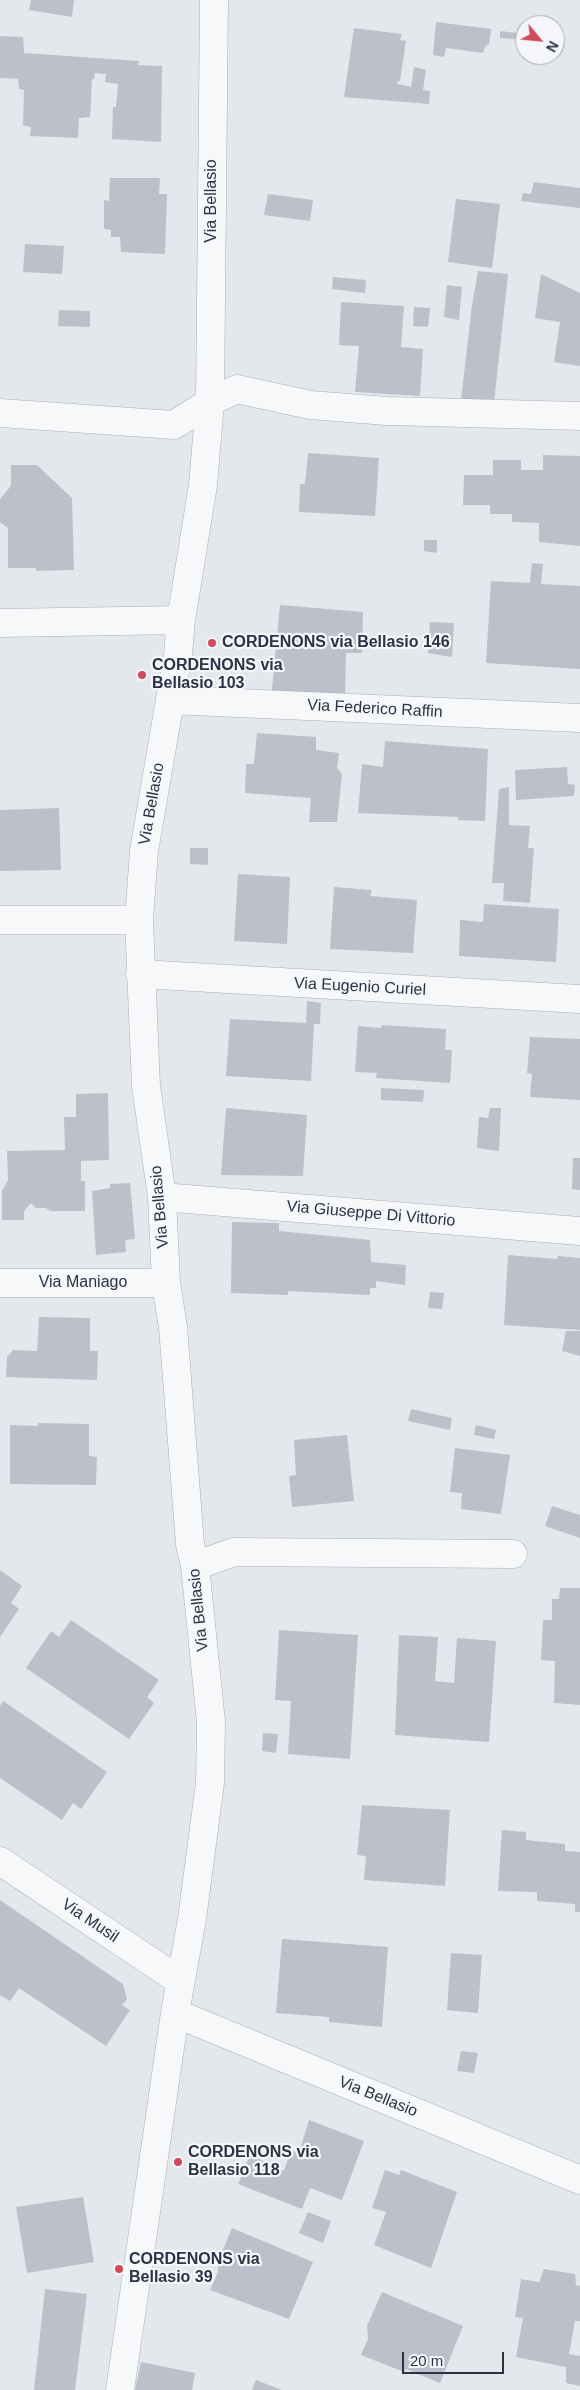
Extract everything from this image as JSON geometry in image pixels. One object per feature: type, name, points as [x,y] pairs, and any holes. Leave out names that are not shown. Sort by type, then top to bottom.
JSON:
[{"type":"street","name":"Via Bellasio","points":[[120,2390],[175,2013],[192,1919],[210,1782],[210,1722],[195,1566],[190,1544],[173,1327],[166,1283],[162,1197],[146,1086],[139,920],[144,851],[178,654],[181,620],[203,485],[210,402],[214,0]]},
{"type":"street","points":[[0,413],[174,425],[210,402],[237,389],[310,405],[387,411],[580,416]]},
{"type":"street","points":[[0,623],[181,620]]},
{"type":"street","name":"Via Federico Raffin","points":[[170,700],[580,718]]},
{"type":"street","points":[[0,920],[139,920]]},
{"type":"street","name":"Via Eugenio Curiel","points":[[140,974],[580,999]]},
{"type":"street","name":"Via Giuseppe Di Vittorio","points":[[162,1197],[580,1231]]},
{"type":"street","name":"Via Maniago","points":[[0,1283],[166,1283]]},
{"type":"street","points":[[195,1566],[234,1552],[514,1554]]},
{"type":"street","name":"Via Musil","points":[[0,1861],[180,1981]]},
{"type":"street","name":"Via Bellasio","points":[[175,2013],[580,2180]]},
{"type":"building","points":[[31,0],[74,0],[72,17],[29,10]]},
{"type":"building","points":[[436,22],[491,29],[489,45],[486,45],[483,53],[446,48],[444,57],[433,55]]},
{"type":"building","points":[[354,28],[402,34],[400,40],[406,41],[400,81],[397,84],[411,87],[414,67],[426,70],[423,90],[430,91],[429,104],[344,97]]},
{"type":"building","points":[[500,31],[515,33],[515,39],[500,38]]},
{"type":"building","points":[[0,36],[23,37],[24,53],[139,61],[138,65],[162,66],[161,142],[112,139],[113,107],[116,107],[118,84],[105,82],[106,74],[95,73],[94,79],[92,79],[90,117],[79,118],[78,138],[30,136],[31,127],[23,125],[24,90],[19,89],[18,79],[0,78]]},
{"type":"building","points":[[110,178],[160,178],[159,194],[167,194],[165,254],[121,252],[120,237],[111,237],[111,230],[104,229],[104,200],[109,201]]},
{"type":"building","points":[[534,182],[580,188],[580,208],[521,201],[523,193],[531,194]]},
{"type":"building","points":[[268,194],[313,200],[310,221],[264,215]]},
{"type":"building","points":[[456,199],[500,204],[492,268],[448,262]]},
{"type":"building","points":[[25,244],[64,246],[62,274],[23,272]]},
{"type":"building","points":[[478,271],[508,274],[494,403],[461,400],[472,305]]},
{"type":"building","points":[[541,274],[580,293],[580,366],[554,362],[560,322],[535,318]]},
{"type":"building","points":[[333,277],[366,280],[365,293],[332,289]]},
{"type":"building","points":[[447,285],[462,287],[459,320],[444,317]]},
{"type":"building","points":[[341,302],[404,306],[401,347],[423,349],[420,396],[355,392],[359,346],[339,345]]},
{"type":"building","points":[[414,307],[430,308],[428,327],[413,326]]},
{"type":"building","points":[[59,310],[90,311],[90,327],[58,326]]},
{"type":"building","points":[[308,453],[379,458],[375,516],[299,512],[300,484],[305,484]]},
{"type":"building","points":[[543,455],[580,456],[580,546],[539,542],[539,523],[512,522],[512,514],[490,514],[490,505],[463,505],[464,475],[493,475],[493,460],[521,460],[521,470],[543,470]]},
{"type":"building","points":[[11,465],[37,465],[72,498],[74,570],[36,571],[36,568],[8,568],[8,528],[0,522],[0,499],[11,486]]},
{"type":"building","points":[[424,540],[437,540],[437,553],[424,551]]},
{"type":"building","points":[[532,563],[543,564],[541,584],[580,586],[580,669],[486,663],[491,581],[530,583]]},
{"type":"building","points":[[280,605],[363,612],[362,653],[346,653],[345,695],[272,690]]},
{"type":"building","points":[[430,622],[454,623],[452,657],[428,653]]},
{"type":"building","points":[[257,733],[316,737],[316,750],[339,753],[337,768],[342,774],[337,822],[309,822],[311,798],[245,793],[246,764],[254,764]]},
{"type":"building","points":[[385,741],[488,749],[485,821],[458,820],[458,817],[358,813],[362,764],[383,767]]},
{"type":"building","points":[[567,767],[568,784],[575,785],[574,796],[516,800],[515,770]]},
{"type":"building","points":[[509,787],[509,825],[530,826],[528,848],[534,848],[530,903],[503,901],[504,883],[492,883],[499,789]]},
{"type":"building","points":[[59,808],[61,870],[0,871],[0,810]]},
{"type":"building","points":[[190,848],[208,848],[208,865],[190,864]]},
{"type":"building","points":[[238,874],[290,877],[287,944],[234,941]]},
{"type":"building","points":[[334,887],[372,890],[370,896],[417,900],[413,953],[330,949]]},
{"type":"building","points":[[484,904],[559,909],[556,962],[459,956],[460,920],[483,922]]},
{"type":"building","points":[[307,1001],[321,1003],[320,1024],[314,1024],[311,1081],[226,1076],[230,1019],[306,1023]]},
{"type":"building","points":[[382,1025],[446,1029],[445,1050],[452,1050],[450,1083],[376,1078],[377,1073],[355,1072],[358,1026],[381,1028]]},
{"type":"building","points":[[530,1037],[580,1039],[580,1100],[530,1097],[532,1074],[527,1073]]},
{"type":"building","points":[[381,1088],[424,1090],[423,1102],[381,1100]]},
{"type":"building","points":[[108,1093],[109,1160],[81,1161],[81,1181],[85,1181],[85,1211],[50,1211],[46,1208],[36,1208],[31,1203],[24,1211],[24,1220],[2,1220],[2,1191],[8,1180],[7,1151],[65,1150],[64,1117],[76,1117],[76,1094]]},
{"type":"building","points":[[226,1108],[307,1115],[303,1176],[221,1175]]},
{"type":"building","points":[[490,1108],[501,1108],[499,1151],[477,1148],[479,1117],[488,1118]]},
{"type":"building","points":[[573,1158],[580,1158],[580,1190],[572,1189]]},
{"type":"building","points":[[130,1183],[135,1239],[125,1240],[126,1252],[96,1255],[92,1191],[110,1188],[110,1184]]},
{"type":"building","points":[[232,1222],[279,1223],[279,1231],[370,1240],[371,1262],[406,1265],[405,1285],[376,1281],[376,1288],[370,1288],[370,1295],[288,1291],[288,1295],[231,1293]]},
{"type":"building","points":[[508,1255],[557,1259],[558,1256],[580,1258],[580,1330],[504,1325]]},
{"type":"building","points":[[430,1292],[444,1293],[442,1309],[428,1308]]},
{"type":"building","points":[[39,1317],[90,1318],[90,1351],[98,1351],[97,1380],[6,1377],[7,1357],[13,1350],[37,1351]]},
{"type":"building","points":[[566,1331],[580,1331],[580,1356],[562,1351]]},
{"type":"building","points":[[411,1409],[452,1418],[450,1430],[408,1421]]},
{"type":"building","points":[[38,1423],[89,1424],[89,1456],[97,1457],[96,1485],[10,1484],[10,1425],[38,1426]]},
{"type":"building","points":[[476,1425],[496,1430],[494,1439],[474,1435]]},
{"type":"building","points":[[347,1435],[354,1501],[292,1507],[289,1476],[296,1475],[294,1440]]},
{"type":"building","points":[[455,1448],[510,1455],[501,1514],[461,1509],[462,1493],[450,1492]]},
{"type":"building","points":[[552,1506],[580,1515],[580,1538],[545,1526]]},
{"type":"building","points":[[0,1570],[22,1586],[11,1603],[19,1609],[0,1637]]},
{"type":"building","points":[[560,1588],[580,1588],[580,1705],[554,1703],[555,1661],[541,1660],[543,1620],[552,1620],[552,1599],[559,1599]]},
{"type":"building","points":[[71,1620],[159,1680],[147,1697],[154,1703],[129,1739],[26,1668],[51,1631],[59,1637]]},
{"type":"building","points":[[279,1630],[358,1635],[350,1759],[288,1754],[291,1701],[275,1700]]},
{"type":"building","points":[[399,1635],[438,1637],[435,1681],[454,1683],[457,1638],[496,1641],[489,1742],[395,1735]]},
{"type":"building","points":[[3,1701],[107,1772],[81,1809],[73,1803],[62,1820],[0,1778],[0,1706]]},
{"type":"building","points":[[263,1733],[278,1734],[276,1753],[262,1751]]},
{"type":"building","points":[[362,1805],[450,1810],[445,1886],[364,1880],[366,1856],[357,1855]]},
{"type":"building","points":[[502,1830],[526,1832],[526,1840],[565,1844],[565,1851],[580,1852],[580,1912],[575,1912],[575,1904],[537,1901],[537,1892],[498,1891]]},
{"type":"building","points":[[0,1900],[123,1984],[127,1999],[122,2005],[130,2010],[106,2046],[19,1988],[10,2001],[0,1995]]},
{"type":"building","points":[[282,1939],[388,1947],[382,2027],[329,2022],[329,2017],[276,2013]]},
{"type":"building","points":[[451,1953],[482,1955],[478,2013],[447,2010]]},
{"type":"building","points":[[461,2051],[478,2053],[474,2073],[457,2071]]},
{"type":"building","points":[[309,2120],[364,2141],[342,2200],[310,2188],[302,2209],[238,2184],[250,2155],[284,2171],[291,2150],[299,2153]]},
{"type":"building","points":[[385,2170],[399,2175],[401,2170],[457,2192],[431,2268],[374,2245],[386,2212],[372,2208]]},
{"type":"building","points":[[83,2197],[94,2262],[27,2273],[16,2207]]},
{"type":"building","points":[[308,2212],[331,2221],[323,2243],[299,2233]]},
{"type":"building","points":[[232,2228],[313,2262],[289,2319],[210,2290],[218,2272],[218,2261]]},
{"type":"building","points":[[544,2269],[575,2274],[576,2285],[580,2286],[580,2321],[575,2321],[569,2354],[580,2356],[580,2386],[566,2383],[566,2367],[516,2357],[523,2318],[515,2317],[521,2279],[539,2282]]},
{"type":"building","points":[[45,2289],[87,2294],[75,2390],[34,2390]]},
{"type":"building","points":[[382,2292],[463,2326],[440,2383],[406,2369],[404,2372],[361,2355],[368,2339],[367,2326]]},
{"type":"building","points":[[141,2362],[195,2373],[192,2390],[135,2390]]},
{"type":"building","points":[[256,2380],[282,2390],[252,2390]]},
{"type":"place","name":"CORDENONS via Bellasio 146","points":[[212,643]]},
{"type":"place","name":"CORDENONS via Bellasio 103","points":[[142,675]]},
{"type":"place","name":"CORDENONS via Bellasio 118","points":[[178,2162]]},
{"type":"place","name":"CORDENONS via Bellasio 39","points":[[119,2269]]}]
